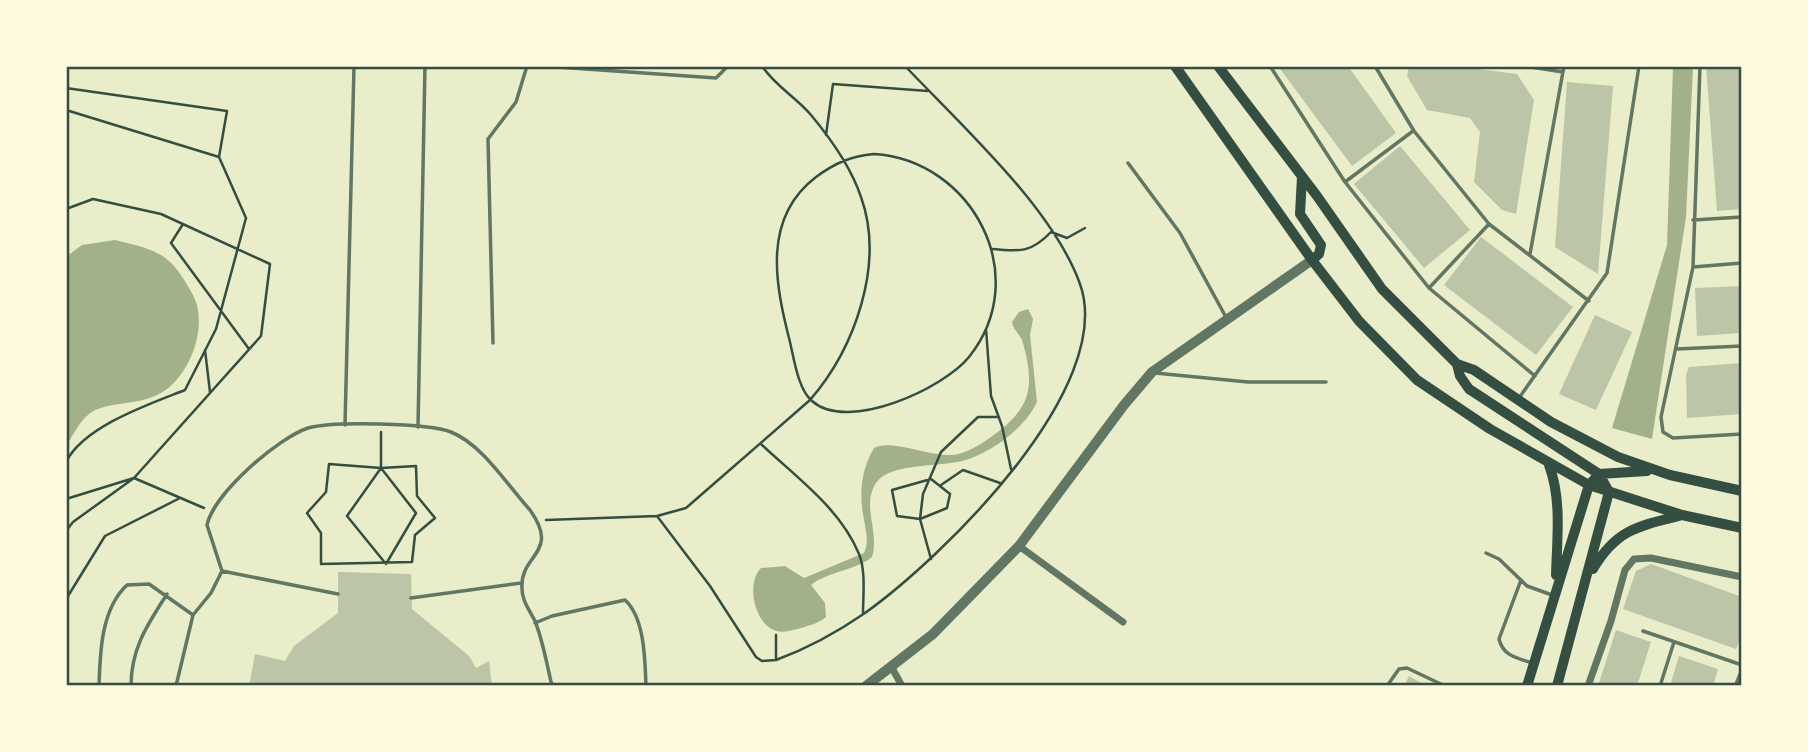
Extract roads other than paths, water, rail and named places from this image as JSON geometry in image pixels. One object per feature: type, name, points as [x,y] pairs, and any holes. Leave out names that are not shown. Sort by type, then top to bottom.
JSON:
[{"type":"main road","points":[[1175,66],[1312,260],[1359,321],[1418,380],[1549,465],[1589,485],[1682,515],[1741,528]]},
{"type":"main road","points":[[1218,66],[1382,289],[1457,364],[1474,370],[1552,422],[1618,457],[1657,471],[1741,491]]},
{"type":"main road","points":[[1302,177],[1298,206],[1300,214],[1321,245],[1319,254],[1312,260]]},
{"type":"main road","points":[[1457,364],[1460,376],[1469,389],[1599,474],[1608,492],[1557,685]]},
{"type":"main road","points":[[1549,465],[1556,486],[1558,508],[1554,592]]},
{"type":"main road","points":[[1527,685],[1589,485],[1599,474],[1623,470],[1657,471]]},
{"type":"main road","points":[[1586,580],[1614,540],[1646,524],[1682,515]]},
{"type":"street","points":[[866,685],[892,667],[964,604],[1019,545],[1152,372],[1312,260]]},
{"type":"street","points":[[1019,545],[1123,622]]},
{"type":"street","points":[[1588,685],[1611,621],[1625,570],[1634,559],[1651,558],[1741,577]]},
{"type":"street","points":[[892,667],[902,685]]},
{"type":"street","points":[[1737,685],[1741,674]]},
{"type":"lane","points":[[345,425],[354,66]]},
{"type":"lane","points":[[418,427],[425,66]]},
{"type":"lane","points":[[493,343],[488,139],[516,102],[527,66]]},
{"type":"lane","points":[[542,66],[716,78],[728,66]]},
{"type":"lane","points":[[1270,66],[1345,182],[1429,288],[1535,376]]},
{"type":"lane","points":[[1375,66],[1414,131],[1489,224],[1589,301]]},
{"type":"lane","points":[[1524,66],[1563,72]]},
{"type":"lane","points":[[1530,254],[1564,66]]},
{"type":"lane","points":[[1517,399],[1607,273],[1639,66]]},
{"type":"lane","points":[[1700,66],[1693,267],[1661,417],[1663,432],[1673,438],[1741,434]]},
{"type":"lane","points":[[1345,182],[1414,131]]},
{"type":"lane","points":[[1128,163],[1180,233],[1228,321]]},
{"type":"lane","points":[[1693,220],[1741,217]]},
{"type":"lane","points":[[1429,288],[1489,224]]},
{"type":"lane","points":[[1693,267],[1741,263]]},
{"type":"lane","points":[[1676,349],[1741,346]]},
{"type":"lane","points":[[1152,372],[1248,382],[1326,382]]},
{"type":"lane","points":[[176,685],[193,615],[211,593],[222,571],[208,532],[212,512],[219,500],[252,467],[297,432],[323,425],[381,425],[449,431],[467,442],[537,521],[542,541],[521,583],[523,600],[536,623],[551,685]]},
{"type":"lane","points":[[1486,553],[1499,559],[1521,580],[1554,592]]},
{"type":"lane","points":[[222,571],[338,594]]},
{"type":"lane","points":[[1521,580],[1499,639],[1501,647],[1509,655],[1535,664]]},
{"type":"lane","points":[[99,685],[103,632],[121,591],[133,583],[142,582],[167,594],[193,615]]},
{"type":"lane","points":[[411,598],[521,583]]},
{"type":"lane","points":[[131,685],[131,664],[139,637],[167,594]]},
{"type":"lane","points":[[536,623],[552,616],[625,600],[630,605],[640,633],[646,685]]},
{"type":"lane","points":[[1643,631],[1741,666]]},
{"type":"lane","points":[[1660,685],[1674,642]]},
{"type":"lane","points":[[1387,685],[1399,669],[1407,668],[1445,685]]}]
